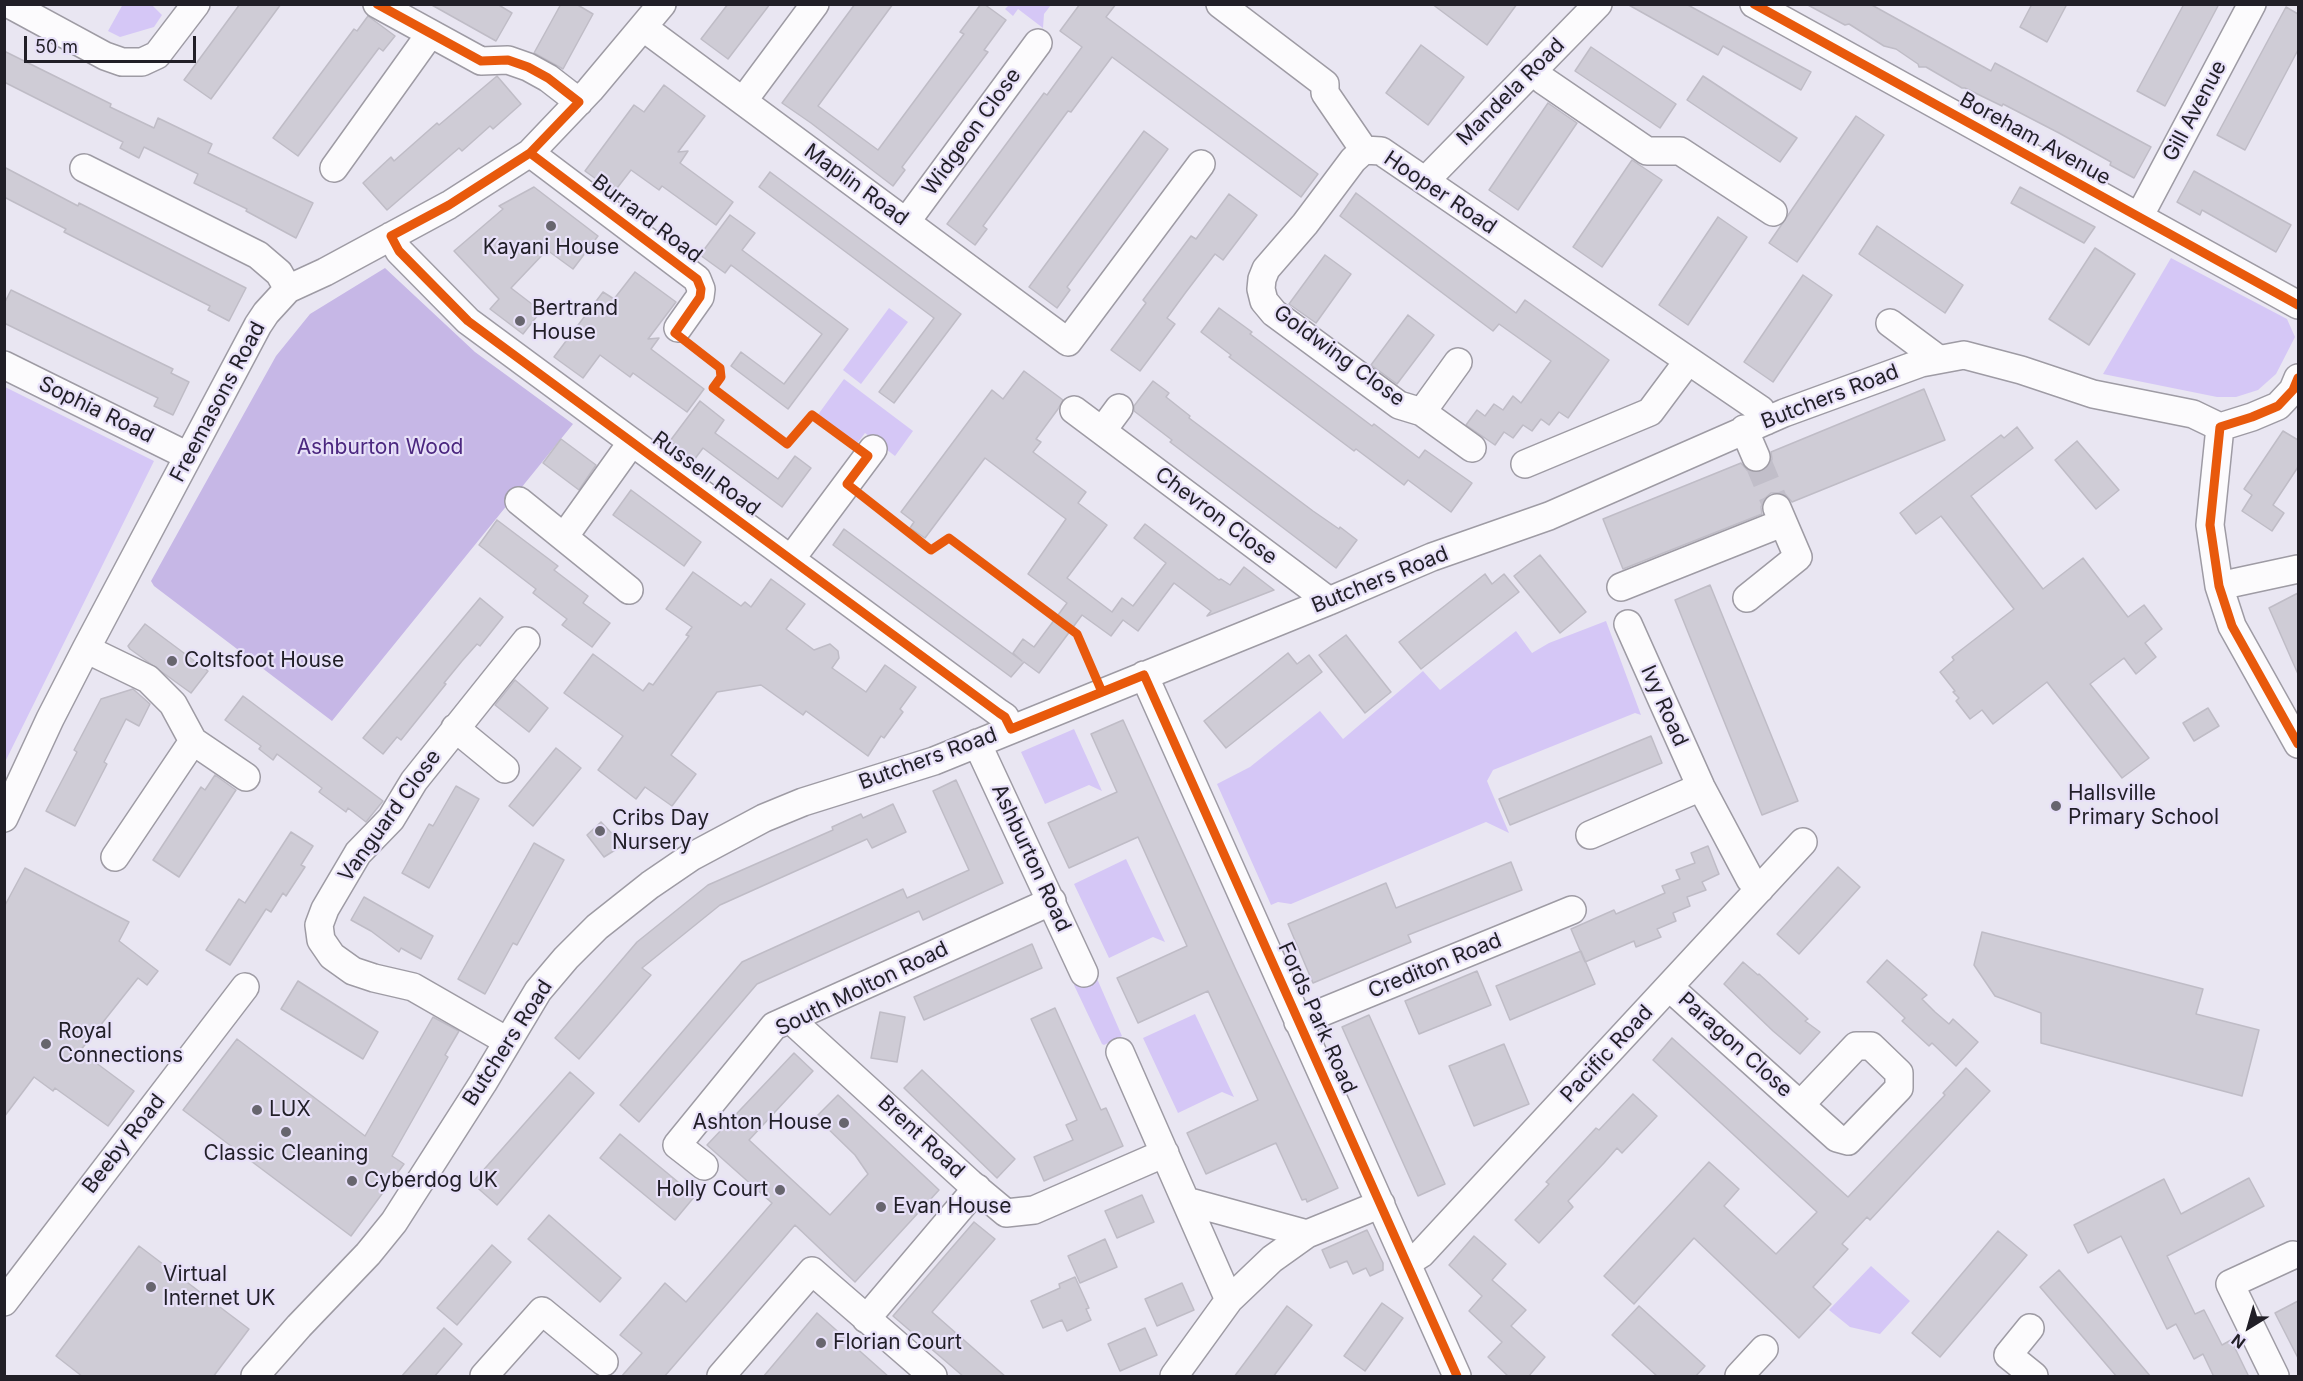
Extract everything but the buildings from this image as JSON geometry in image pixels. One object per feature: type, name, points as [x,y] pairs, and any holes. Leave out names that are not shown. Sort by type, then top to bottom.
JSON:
[{"type":"street","points":[[9,4],[105,56],[122,62],[142,62],[157,55],[196,4]]},
{"type":"street","points":[[377,4],[481,61],[508,60],[528,67],[548,78],[579,102]]},
{"type":"street","name":"Freemasons Road","points":[[4,818],[50,719],[86,649],[258,325],[288,289],[449,205],[530,153],[579,102],[662,4]]},
{"type":"street","points":[[743,101],[815,4]]},
{"type":"street","name":"Hooper Road","points":[[1220,4],[1325,84],[1325,93],[1364,150],[1380,151],[1761,410],[1755,425]]},
{"type":"street","name":"Mandela Road","points":[[1425,181],[1598,4]]},
{"type":"street","name":"Boreham Avenue","points":[[1754,4],[2298,305]]},
{"type":"street","name":"Gill Avenue","points":[[2139,217],[2252,4]]},
{"type":"street","name":"Maplin Road","points":[[644,28],[1068,342],[1202,164]]},
{"type":"street","points":[[334,168],[430,34]]},
{"type":"street","name":"Widgeon Close","points":[[906,222],[1038,42]]},
{"type":"street","points":[[1533,70],[1543,80],[1647,151],[1680,151],[1773,212]]},
{"type":"street","name":"Goldwing Close","points":[[1364,150],[1353,160],[1306,222],[1266,269],[1261,289],[1264,301],[1274,313],[1399,405],[1422,412],[1472,448]]},
{"type":"street","name":"Burrard Road","points":[[530,153],[697,279],[701,289],[700,297],[678,328]]},
{"type":"street","points":[[84,168],[258,255],[273,266],[288,289]]},
{"type":"street","name":"Russell Road","points":[[392,236],[399,251],[468,321],[1005,717],[1011,729]]},
{"type":"street","name":"Butchers Road","points":[[1890,323],[1938,358]]},
{"type":"street","name":"Butchers Road","points":[[255,1377],[299,1326],[368,1254],[394,1222],[483,1083],[538,991],[597,927],[650,885],[691,857],[764,818],[803,802],[934,761],[1329,602],[1432,558],[1549,516],[1755,425],[1896,370],[1938,358],[1964,355],[2021,370],[2093,394],[2193,414],[2220,428]]},
{"type":"street","points":[[1525,464],[1650,412],[1688,361]]},
{"type":"street","name":"Goldwing Close","points":[[1422,412],[1458,362]]},
{"type":"street","name":"Sophia Road","points":[[4,364],[188,456]]},
{"type":"street","points":[[2298,378],[2293,390],[2278,406],[2220,428],[2210,525],[2219,586],[2232,626],[2298,744]]},
{"type":"street","points":[[1102,431],[1119,408]]},
{"type":"street","name":"Chevron Close","points":[[1074,410],[1329,602]]},
{"type":"street","points":[[1755,425],[1756,457]]},
{"type":"street","points":[[564,537],[632,442]]},
{"type":"street","points":[[791,559],[873,449]]},
{"type":"street","points":[[519,501],[629,590]]},
{"type":"street","points":[[1621,587],[1780,515],[1798,557],[1747,598]]},
{"type":"street","points":[[2219,586],[2298,569]]},
{"type":"street","name":"Ivy Road","points":[[1628,624],[1701,787],[1750,879],[1760,889]]},
{"type":"street","name":"Vanguard Close","points":[[507,1041],[414,987],[353,971],[332,956],[321,940],[319,925],[325,909],[354,859],[391,819],[414,781],[526,641]]},
{"type":"street","points":[[86,649],[148,679],[173,704],[193,741],[246,777]]},
{"type":"street","name":"Fords Park Road","points":[[1144,675],[1457,1377]]},
{"type":"street","name":"Vanguard Close","points":[[455,728],[505,769]]},
{"type":"street","points":[[115,857],[193,741]]},
{"type":"street","name":"Ashburton Road","points":[[977,743],[1084,973]]},
{"type":"street","points":[[1590,835],[1701,787]]},
{"type":"street","name":"Pacific Road","points":[[1407,1263],[1419,1257],[1803,842]]},
{"type":"street","name":"South Molton Road","points":[[704,1166],[677,1145],[774,1026],[1052,901]]},
{"type":"street","name":"Crediton Road","points":[[1298,1022],[1572,910]]},
{"type":"street","name":"Beeby Road","points":[[4,1302],[245,987]]},
{"type":"street","name":"Paragon Close","points":[[1669,987],[1801,1104]]},
{"type":"street","name":"Brent Road","points":[[790,1019],[1006,1213],[1034,1210],[1165,1153]]},
{"type":"street","points":[[1120,1052],[1229,1300]]},
{"type":"street","points":[[866,1319],[977,1188]]},
{"type":"street","points":[[1186,1201],[1307,1234]]},
{"type":"street","points":[[1174,1377],[1229,1300],[1272,1259],[1307,1234],[1381,1204]]},
{"type":"street","points":[[2275,1377],[2230,1284],[2293,1255]]},
{"type":"street","points":[[721,1377],[812,1271],[933,1377]]},
{"type":"street","points":[[484,1377],[542,1311],[604,1362]]},
{"type":"street","points":[[2030,1328],[2008,1355],[2034,1377]]},
{"type":"street","points":[[1739,1377],[1764,1349]]},
{"type":"shaded area","points":[[123,4],[152,5],[162,15],[154,27],[120,37],[108,31]]},
{"type":"shaded area","points":[[1009,5],[1051,5],[1044,14],[1043,28],[1018,9],[1013,16],[1005,9]]},
{"type":"shaded area","points":[[2171,258],[2287,319],[2295,337],[2276,374],[2258,390],[2236,397],[2217,397],[2103,374]]},
{"type":"shaded area","points":[[889,308],[908,322],[861,384],[843,370]]},
{"type":"shaded area","points":[[844,379],[913,431],[895,456],[865,433],[856,445],[817,416]]},
{"type":"shaded area","points":[[5,387],[154,461],[5,762]]},
{"type":"shaded area","points":[[1606,621],[1641,715],[1635,713],[1493,770],[1487,781],[1509,833],[1486,822],[1291,904],[1278,902],[1271,905],[1217,784],[1250,767],[1320,711],[1343,739],[1423,671],[1440,690],[1516,631],[1532,653],[1549,643]]},
{"type":"shaded area","points":[[1074,729],[1102,791],[1089,785],[1045,804],[1021,752]]},
{"type":"shaded area","points":[[1126,859],[1165,942],[1153,937],[1109,958],[1074,884]]},
{"type":"shaded area","points":[[1095,974],[1122,1036],[1104,1045],[1074,985],[1076,980]]},
{"type":"shaded area","points":[[1195,1014],[1234,1097],[1222,1092],[1178,1113],[1143,1038]]},
{"type":"shaded area","points":[[1871,1266],[1910,1301],[1880,1334],[1850,1327],[1829,1310]]},
{"type":"green space","name":"Ashburton Wood","points":[[385,268],[475,352],[573,424],[332,721],[154,586],[151,581],[276,356],[310,314]]},
{"type":"tunnel","points":[[1756,457],[1777,508]]},
{"type":"cycle path","points":[[377,4],[481,61],[508,60],[528,67],[548,78],[579,102],[530,153],[449,205],[391,236],[399,251],[468,321],[1005,717],[1011,729],[1144,675],[1457,1376]]},
{"type":"cycle path","points":[[1754,4],[2298,305]]},
{"type":"cycle path","points":[[530,153],[697,279],[701,289],[700,297],[675,333],[720,368],[721,377],[713,388],[787,444],[812,415],[868,456],[847,484],[931,550],[949,538],[1077,634],[1102,692]]},
{"type":"cycle path","points":[[2298,378],[2293,390],[2278,406],[2220,427],[2210,525],[2219,586],[2232,626],[2298,744]]},
{"type":"place","name":"Kayani House","points":[[551,226]]},
{"type":"place","name":"Bertrand House","points":[[520,321]]},
{"type":"place","name":"Coltsfoot House","points":[[172,661]]},
{"type":"place","name":"Hallsville Primary School","points":[[2056,806]]},
{"type":"place","name":"Cribs Day Nursery","points":[[600,831]]},
{"type":"place","name":"Royal Connections","points":[[46,1044]]},
{"type":"place","name":"LUX","points":[[257,1110]]},
{"type":"place","name":"Ashton House","points":[[844,1123]]},
{"type":"place","name":"Classic Cleaning","points":[[286,1132]]},
{"type":"place","name":"Cyberdog UK","points":[[352,1181]]},
{"type":"place","name":"Holly Court","points":[[780,1190]]},
{"type":"place","name":"Evan House","points":[[881,1207]]},
{"type":"place","name":"Virtual Internet UK","points":[[151,1287]]},
{"type":"place","name":"Florian Court","points":[[821,1343]]}]
